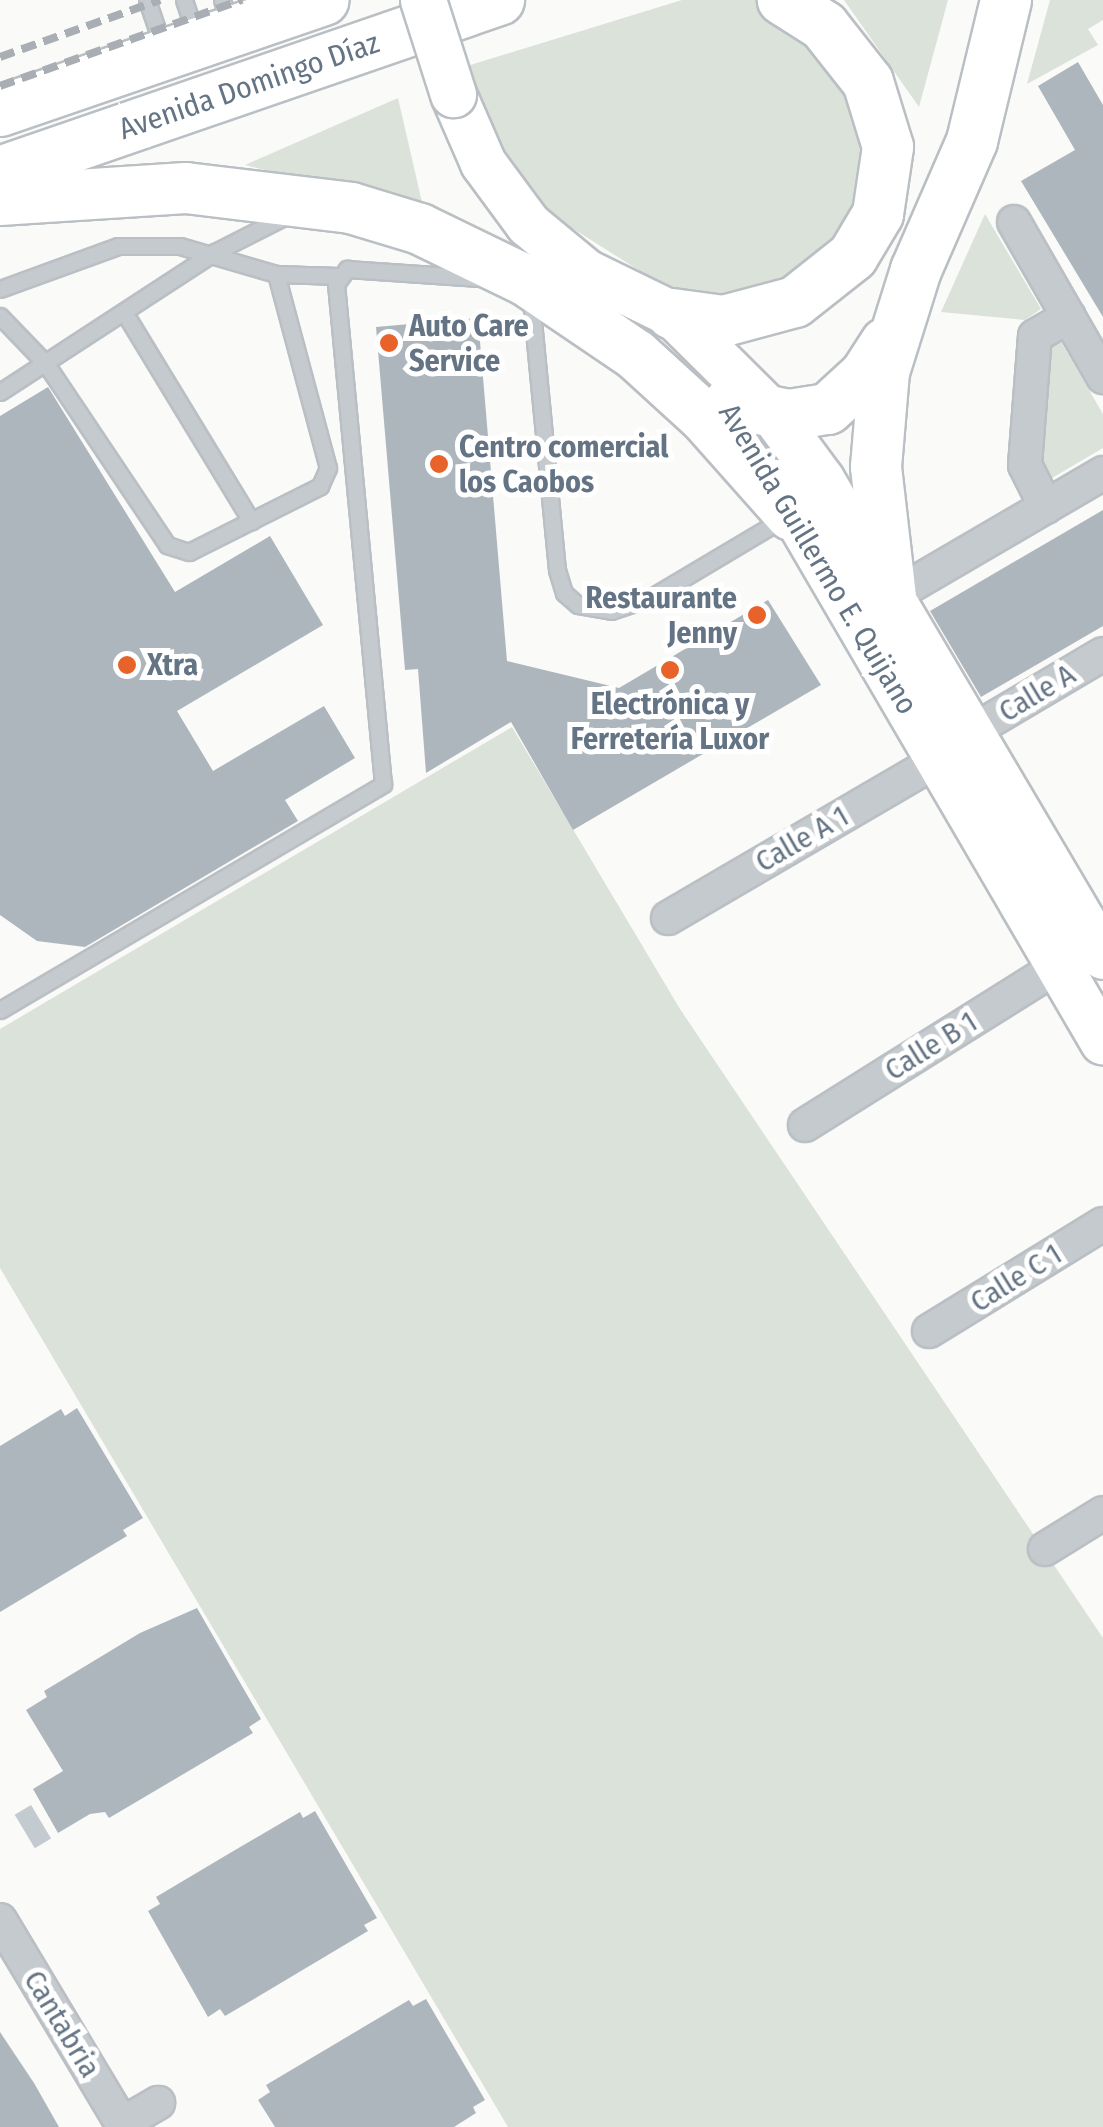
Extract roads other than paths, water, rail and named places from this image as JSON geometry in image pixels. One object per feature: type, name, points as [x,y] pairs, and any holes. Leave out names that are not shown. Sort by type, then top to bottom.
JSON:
[{"type":"main road","name":"Avenida Domingo Díaz","points":[[0,111],[200,26],[324,0]]},
{"type":"main road","points":[[663,310],[724,321],[795,302],[853,256],[878,214],[888,148],[868,82],[824,26],[783,0]]},
{"type":"main road","points":[[751,408],[818,413],[838,402],[877,360],[972,141],[1006,0]]},
{"type":"main road","name":"Avenida Domingo Díaz","points":[[0,172],[504,2]]},
{"type":"main road","points":[[0,200],[186,188],[314,202],[420,228],[528,280],[675,389],[791,514]]},
{"type":"main road","points":[[892,597],[876,467],[880,400],[895,326]]},
{"type":"street","points":[[423,0],[452,94],[482,163],[528,224],[586,272],[663,310]]},
{"type":"street","points":[[1014,222],[1103,377]]},
{"type":"street","name":"Avenida Guillermo E. Quijano","points":[[663,310],[663,330],[751,408],[861,550],[892,597],[971,732],[1054,916]]},
{"type":"street","points":[[1046,507],[1025,465],[1035,336],[1068,316]]},
{"type":"street","name":"Avenida Guillermo E. Quijano","points":[[751,408],[791,514],[937,761],[1054,916],[1090,951],[1103,1042]]},
{"type":"street","points":[[892,597],[1103,474]]},
{"type":"street","name":"Calle A","points":[[971,732],[1103,654]]},
{"type":"street","name":"Calle A 1","points":[[668,918],[937,761]]},
{"type":"street","name":"Calle B 1","points":[[805,1125],[1090,951]]},
{"type":"street","name":"Calle C 1","points":[[929,1331],[1103,1224]]},
{"type":"street","points":[[1046,1549],[1103,1513]]},
{"type":"street","name":"Cantabria","points":[[0,1920],[123,2126]]},
{"type":"street","points":[[123,2126],[158,2104]]},
{"type":"lane","points":[[147,0],[200,26]]},
{"type":"lane","points":[[0,392],[215,252],[314,202]]},
{"type":"lane","points":[[0,290],[118,246],[215,252],[276,274],[339,276],[347,270],[528,280],[557,570],[564,592],[578,605],[611,611],[650,598],[791,514],[823,516],[861,550]]},
{"type":"lane","points":[[0,316],[46,364],[166,545],[189,552],[320,486],[328,468],[276,274]]},
{"type":"lane","points":[[0,1010],[383,784],[339,276]]},
{"type":"lane","points":[[124,312],[251,521]]},
{"type":"railway","points":[[0,57],[160,0]]},
{"type":"railway","points":[[0,86],[242,0]]},
{"type":"place","name":"Auto Care Service","points":[[389,343]]},
{"type":"place","name":"Centro comercial los Caobos","points":[[439,464]]},
{"type":"place","name":"Restaurante Jenny","points":[[757,615]]},
{"type":"place","name":"Xtra","points":[[127,665]]},
{"type":"place","name":"Electrónica y Ferretería Luxor","points":[[670,670]]}]
